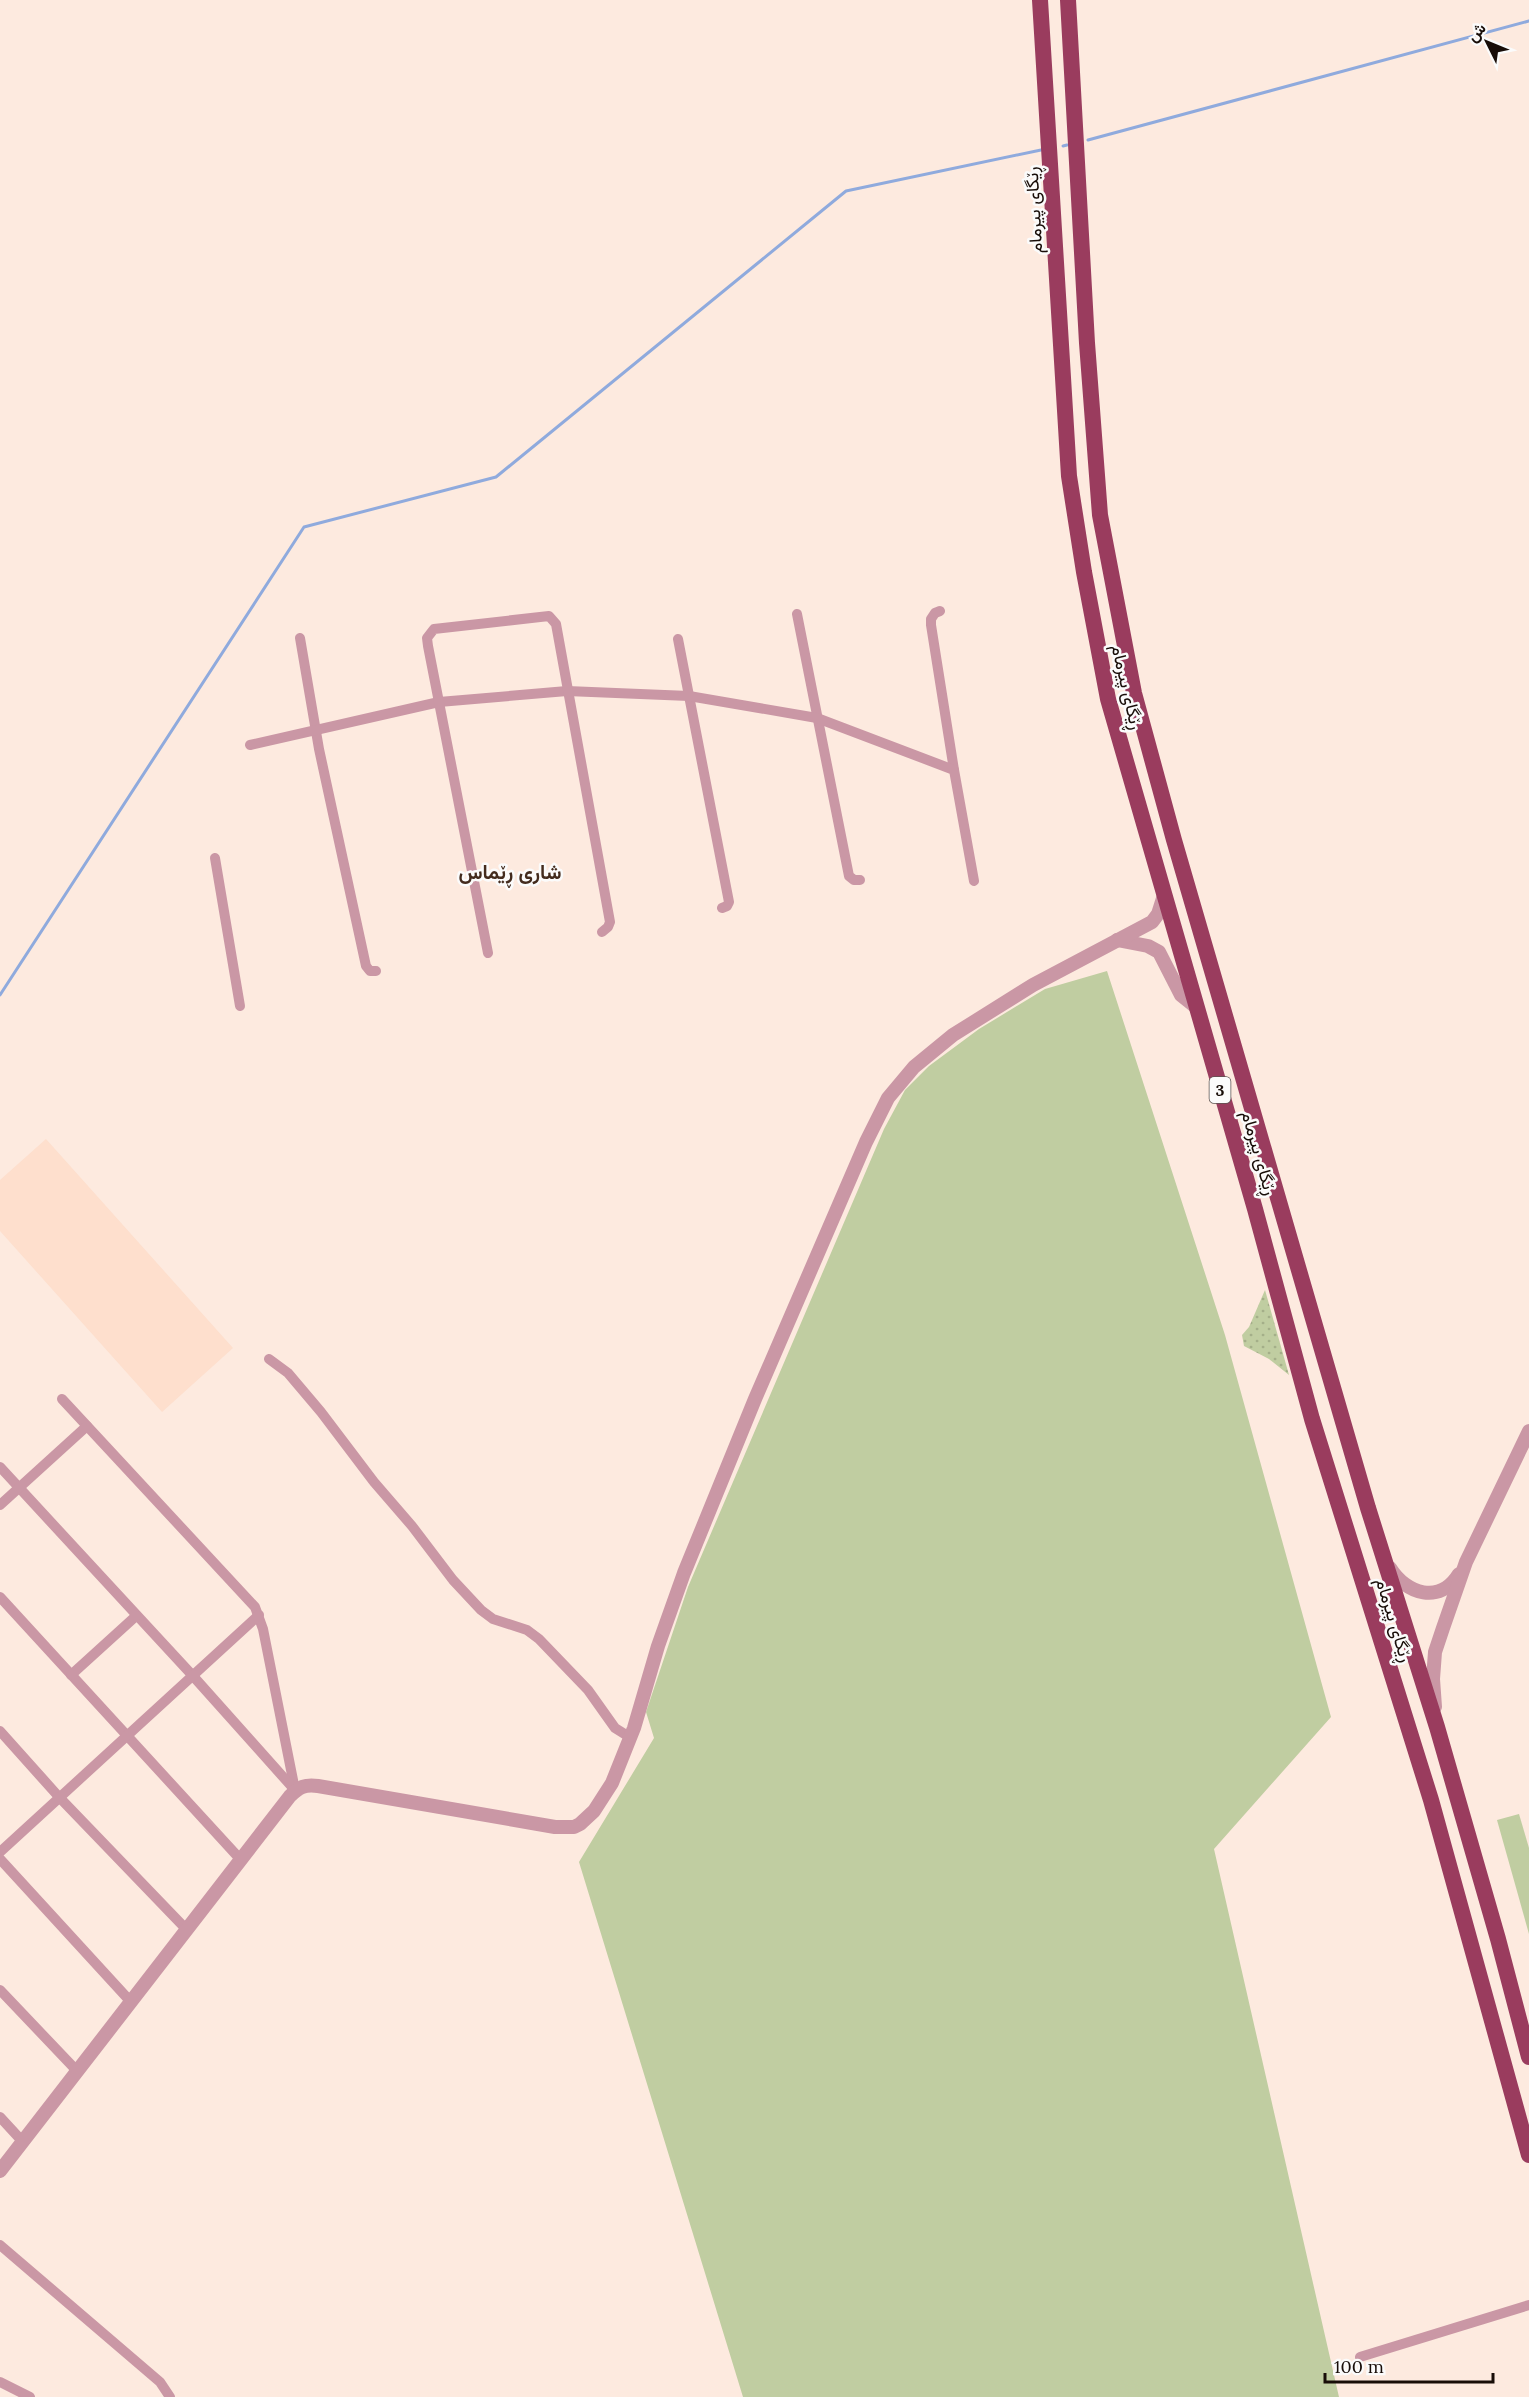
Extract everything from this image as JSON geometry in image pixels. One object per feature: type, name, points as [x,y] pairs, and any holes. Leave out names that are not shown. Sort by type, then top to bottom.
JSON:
[{"type":"highway","name":"ڕێگای پیرمام","points":[[1040,0],[1069,476],[1108,699],[1255,1209],[1294,1357],[1390,1675],[1431,1800],[1529,2156]]},
{"type":"highway","name":"ڕێگای پیرمام","points":[[1068,0],[1100,515],[1134,693],[1177,850],[1319,1340],[1437,1727],[1498,1939],[1529,2057]]},
{"type":"highway","points":[[1294,1357],[1319,1340]]},
{"type":"highway","points":[[1472,1946],[1498,1939]]},
{"type":"street","points":[[940,611],[935,613],[931,619],[931,625],[974,880]]},
{"type":"street","points":[[797,614],[849,876],[854,880],[860,880]]},
{"type":"street","points":[[488,953],[427,638],[434,629],[549,616],[556,624],[610,922],[602,932]]},
{"type":"street","points":[[300,638],[315,730],[366,966],[370,971],[376,971]]},
{"type":"street","points":[[678,639],[729,902],[722,908]]},
{"type":"street","points":[[250,745],[439,702],[567,691],[689,696],[817,718],[954,770]]},
{"type":"street","points":[[215,858],[240,1006]]},
{"type":"street","points":[[0,2171],[295,1790],[304,1785],[310,1785],[555,1827],[574,1827],[599,1804],[612,1783],[631,1738],[658,1646],[684,1572],[755,1399],[866,1142],[888,1098],[914,1067],[953,1035],[1033,985],[1152,922],[1158,914],[1164,895]]},
{"type":"street","points":[[1117,940],[1148,946],[1159,952],[1180,995],[1196,1007]]},
{"type":"street","points":[[269,1359],[288,1373],[321,1412],[460,1588],[493,1619],[527,1630],[539,1640],[588,1690],[615,1728],[631,1738]]},
{"type":"street","points":[[62,1399],[249,1601],[259,1615],[295,1790]]},
{"type":"street","points":[[0,1505],[87,1426]]},
{"type":"street","points":[[1437,1727],[1433,1679],[1435,1653],[1466,1563],[1529,1431]]},
{"type":"street","points":[[0,1467],[295,1790]]},
{"type":"street","points":[[1384,1558],[1397,1579],[1407,1587],[1419,1592],[1432,1592],[1445,1588],[1455,1580],[1466,1563]]},
{"type":"street","points":[[0,1597],[241,1860]]},
{"type":"street","points":[[0,1852],[259,1615]]},
{"type":"street","points":[[71,1675],[136,1616]]},
{"type":"street","points":[[1,1735],[187,1930]]},
{"type":"street","points":[[0,1859],[131,2002]]},
{"type":"street","points":[[0,1990],[78,2072]]},
{"type":"street","points":[[0,2117],[23,2142]]},
{"type":"street","points":[[0,2245],[160,2382],[170,2397]]},
{"type":"street","points":[[1360,2356],[1529,2305]]},
{"type":"street","points":[[0,2382],[30,2397]]},
{"type":"shaded area","points":[[46,1139],[233,1348],[162,1412],[0,1231],[0,1180]]},
{"type":"green space","points":[[1107,971],[1225,1335],[1331,1717],[1214,1849],[1339,2397],[743,2397],[579,1862],[654,1738],[646,1712],[688,1587],[884,1129],[905,1090],[929,1066],[979,1029],[1045,989]]},
{"type":"green space","points":[[1265,1290],[1289,1375],[1269,1359],[1244,1346],[1242,1335],[1249,1327]]},
{"type":"green space","points":[[1519,1814],[1529,1848],[1529,1934],[1497,1820]]},
{"type":"waterway","points":[[1088,140],[1529,21]]},
{"type":"waterway","points":[[1063,146],[1067,145]]},
{"type":"waterway","points":[[0,995],[304,527],[496,477],[846,191],[1041,150]]},
{"type":"district","name":"شاری ڕێماس","points":[[510,872]]}]
